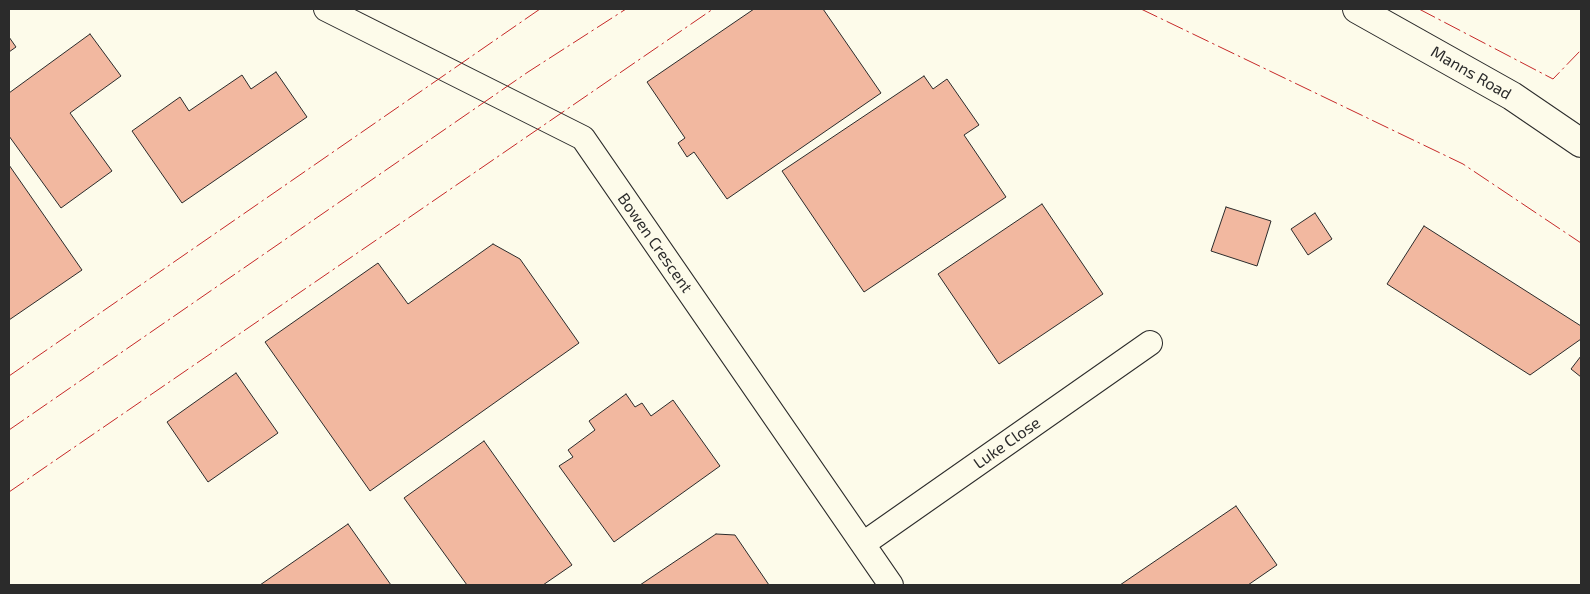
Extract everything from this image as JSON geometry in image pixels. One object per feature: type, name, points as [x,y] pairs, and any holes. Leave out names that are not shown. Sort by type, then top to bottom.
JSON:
[{"type":"main road","name":"Manns Road","points":[[1357,9],[1512,96],[1581,143]]},
{"type":"street","name":"Bowen Crescent","points":[[326,9],[583,138],[892,585]]},
{"type":"street","name":"Luke Close","points":[[863,544],[1150,343]]},
{"type":"building","points":[[754,9],[823,9],[881,93],[727,199],[694,152],[687,157],[678,143],[685,138],[647,82]]},
{"type":"building","points":[[90,34],[121,76],[70,113],[112,171],[61,208],[9,136],[9,93]]},
{"type":"building","points":[[9,37],[16,47],[9,52]]},
{"type":"building","points":[[276,72],[307,117],[182,203],[132,131],[180,97],[189,111],[242,75],[251,89]]},
{"type":"building","points":[[924,76],[933,89],[947,79],[979,125],[964,135],[1006,197],[864,292],[782,171]]},
{"type":"building","points":[[9,165],[82,270],[9,320]]},
{"type":"building","points":[[1042,204],[1103,294],[999,364],[938,274]]},
{"type":"building","points":[[1226,207],[1271,221],[1257,266],[1211,251]]},
{"type":"building","points":[[1315,213],[1332,239],[1308,255],[1291,229]]},
{"type":"building","points":[[1424,226],[1581,326],[1581,339],[1530,375],[1387,284]]},
{"type":"building","points":[[493,244],[520,259],[579,343],[370,491],[265,342],[378,263],[408,304]]},
{"type":"building","points":[[1581,356],[1581,377],[1571,369]]},
{"type":"building","points":[[236,373],[278,433],[208,482],[167,422]]},
{"type":"building","points":[[626,394],[635,407],[642,403],[651,416],[673,400],[720,466],[614,542],[559,466],[573,457],[568,450],[595,430],[589,421]]},
{"type":"building","points":[[484,441],[572,565],[543,585],[467,585],[404,498]]},
{"type":"building","points":[[1236,506],[1277,565],[1248,585],[1120,585]]},
{"type":"building","points":[[348,524],[391,585],[260,585]]},
{"type":"building","points":[[716,534],[735,535],[769,585],[640,585]]},
{"type":"power","points":[[9,376],[540,9]]},
{"type":"power","points":[[9,430],[528,72],[626,9]]},
{"type":"power","points":[[9,492],[713,9]]},
{"type":"power","points":[[1141,9],[1463,164],[1581,243]]},
{"type":"power","points":[[1419,9],[1553,79],[1581,50]]}]
